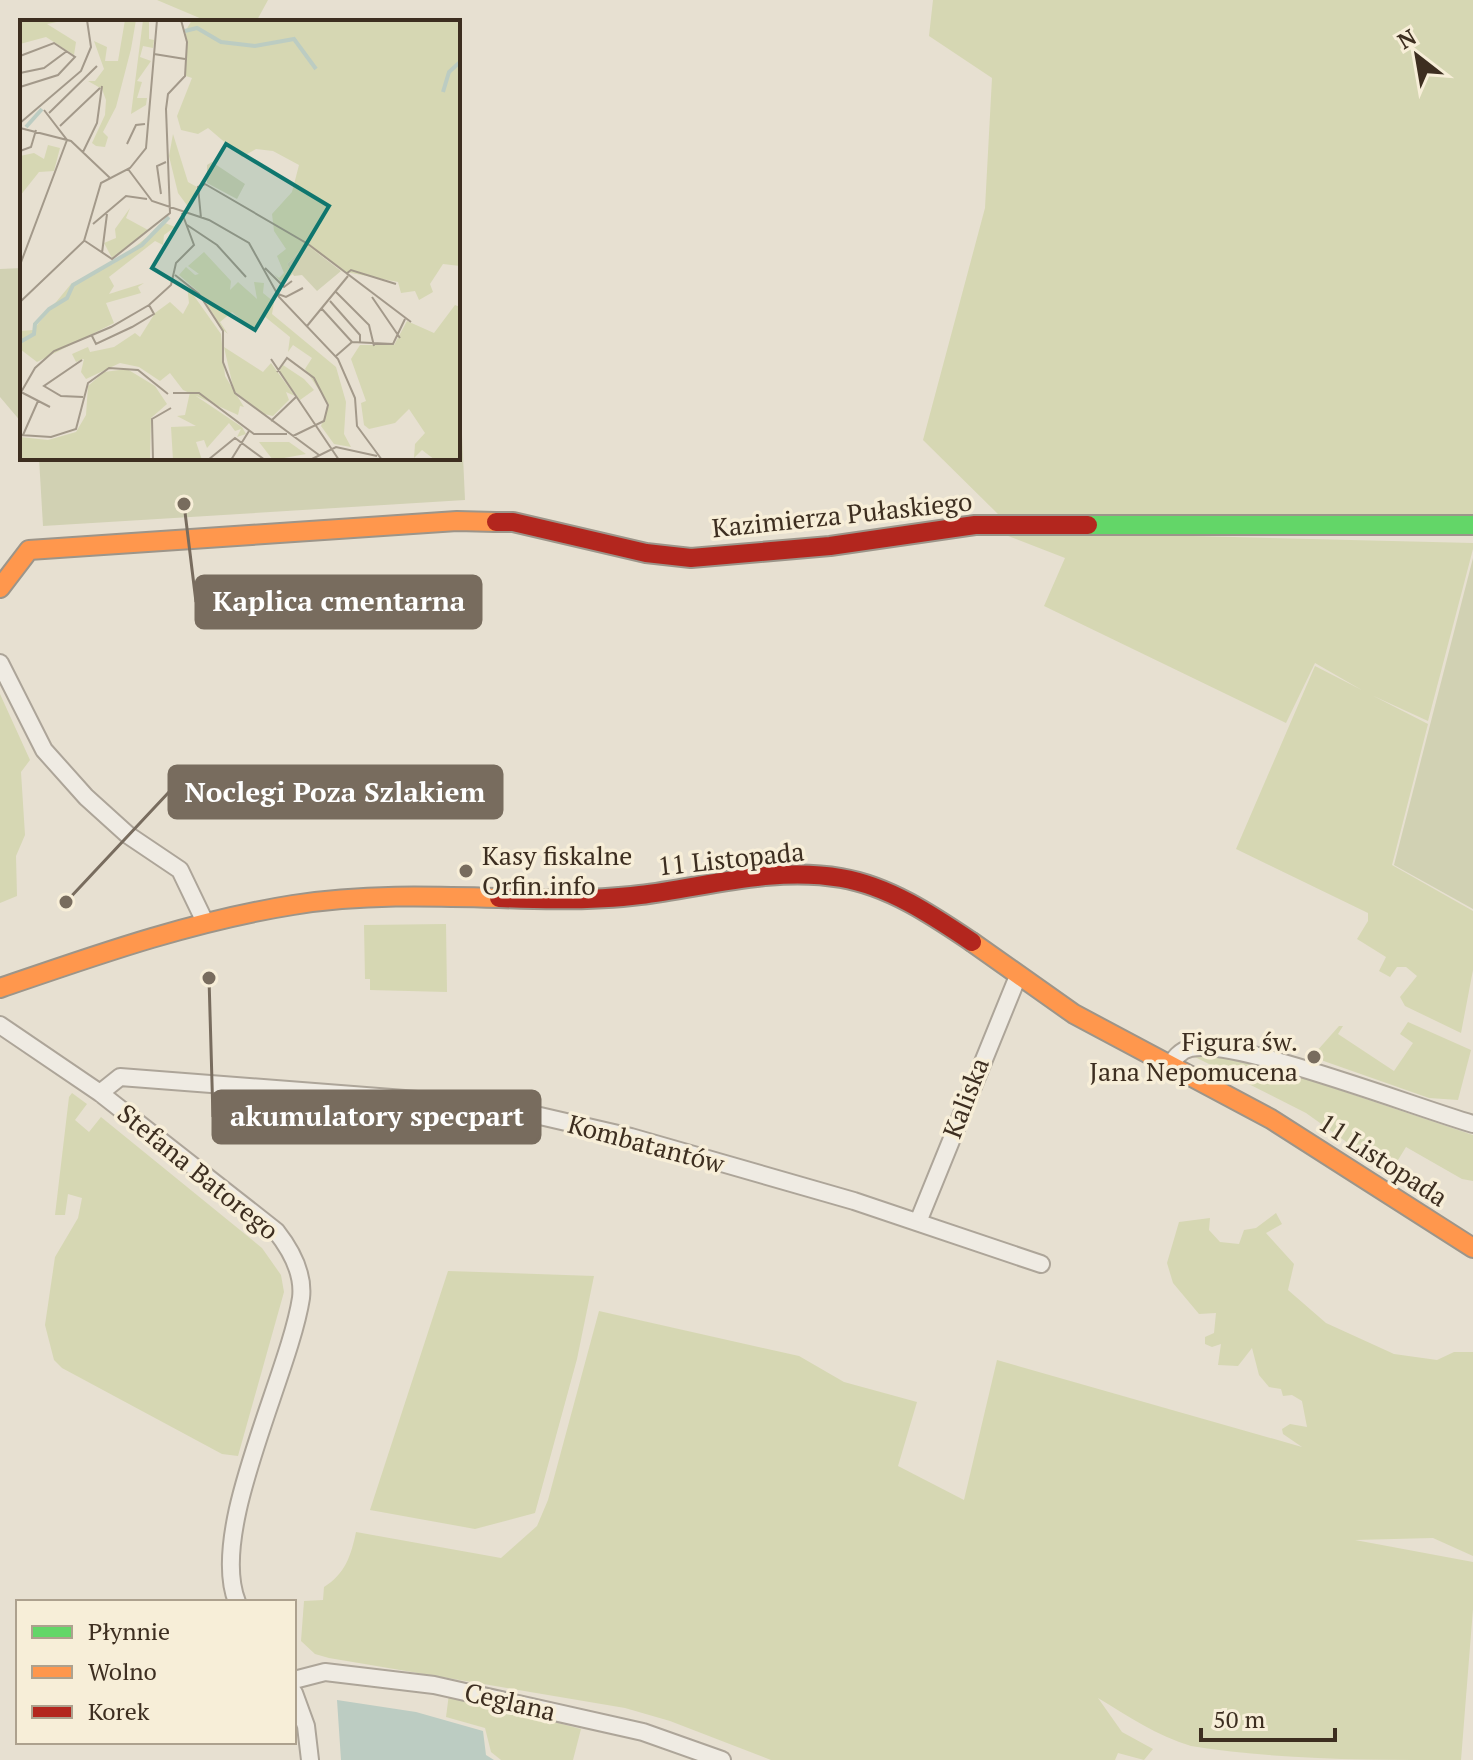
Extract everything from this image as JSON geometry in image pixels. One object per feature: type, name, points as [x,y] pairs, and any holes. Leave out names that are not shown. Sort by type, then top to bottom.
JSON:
[{"type":"main road","name":"Kazimierza Pułaskiego","points":[[0,588],[29,550],[457,521],[513,522],[646,553],[691,558],[830,546],[975,525],[1473,525]]},
{"type":"main road","name":"11 Listopada","points":[[0,988],[205,922],[336,899],[408,895],[610,898],[759,876],[803,874],[866,884],[902,899],[1101,1031],[1321,1149],[1472,1246]]},
{"type":"street","points":[[0,663],[44,750],[107,816],[180,870],[197,899],[205,922]]},
{"type":"street","name":"Kaliska","points":[[918,1222],[1018,976]]},
{"type":"street","name":"Stefana Batorego","points":[[0,1025],[100,1093],[276,1231],[292,1252],[299,1273],[301,1297],[247,1479],[230,1555],[231,1588],[236,1600]]},
{"type":"street","points":[[1169,1067],[1176,1056],[1189,1048],[1208,1047],[1260,1057],[1473,1124]]},
{"type":"street","name":"Kombatantów","points":[[100,1093],[120,1077],[469,1104],[631,1137],[918,1222],[1041,1264]]},
{"type":"street","name":"Ceglana","points":[[296,1679],[325,1672],[434,1685],[643,1732],[722,1760]]},
{"type":"street","points":[[296,1698],[306,1726],[310,1760]]},
{"type":"green space","points":[[157,0],[268,0],[257,20],[204,20]]},
{"type":"green space","points":[[933,0],[1473,0],[1473,516],[1001,517],[923,440],[985,208],[992,78],[929,36]]},
{"type":"green space","points":[[20,268],[20,421],[0,397],[0,269]]},
{"type":"green space","points":[[460,391],[465,500],[43,526],[39,460],[460,460]]},
{"type":"green space","points":[[995,531],[1473,543],[1473,549],[1428,721],[1367,693],[1315,663],[1286,723],[1044,606],[1065,558]]},
{"type":"green space","points":[[1473,558],[1473,909],[1394,865]]},
{"type":"green space","points":[[1315,666],[1428,724],[1392,865],[1473,911],[1473,970],[1461,1033],[1405,1006],[1400,997],[1417,976],[1406,967],[1397,967],[1390,977],[1379,971],[1386,957],[1357,939],[1368,921],[1368,913],[1236,849]]},
{"type":"green space","points":[[0,694],[30,760],[21,772],[25,835],[16,856],[17,896],[0,903]]},
{"type":"green space","points":[[446,924],[447,992],[370,990],[370,979],[365,979],[364,925]]},
{"type":"green space","points":[[1408,1022],[1471,1050],[1458,1100],[1429,1098],[1318,1059],[1316,1052],[1339,1026],[1343,1026],[1338,1034],[1394,1071],[1413,1043],[1400,1034]]},
{"type":"green space","points":[[1200,1053],[1259,1063],[1473,1135],[1473,1181],[1462,1179],[1406,1147],[1390,1173],[1306,1113],[1193,1056]]},
{"type":"green space","points":[[72,1093],[87,1104],[75,1120],[89,1132],[101,1117],[262,1248],[281,1275],[284,1292],[238,1456],[222,1454],[62,1368],[54,1360],[45,1325],[55,1257],[78,1218],[82,1198],[68,1194],[65,1215],[55,1215],[69,1097]]},
{"type":"green space","points":[[1276,1213],[1282,1224],[1266,1233],[1294,1264],[1288,1290],[1326,1323],[1394,1354],[1437,1360],[1454,1352],[1473,1352],[1473,1556],[1433,1538],[1355,1540],[1473,1562],[1473,1609],[1461,1760],[1291,1757],[1191,1746],[1155,1731],[1098,1698],[1122,1732],[1153,1749],[1144,1760],[1118,1753],[1115,1760],[771,1760],[670,1721],[625,1708],[329,1658],[315,1654],[301,1641],[304,1601],[323,1600],[324,1587],[346,1564],[356,1532],[501,1558],[537,1526],[548,1500],[599,1311],[799,1356],[844,1382],[917,1402],[898,1466],[964,1500],[997,1360],[1302,1447],[1283,1434],[1282,1429],[1290,1424],[1307,1427],[1302,1401],[1292,1395],[1283,1396],[1281,1389],[1269,1387],[1259,1375],[1252,1348],[1238,1366],[1218,1365],[1221,1344],[1212,1347],[1205,1344],[1205,1337],[1214,1333],[1216,1313],[1199,1314],[1173,1283],[1167,1263],[1179,1222],[1210,1218],[1209,1230],[1220,1242],[1239,1244],[1244,1230],[1256,1228]]},
{"type":"green space","points":[[448,1271],[594,1276],[577,1359],[535,1513],[475,1529],[370,1510]]},
{"type":"green space","points":[[449,1694],[581,1729],[573,1760],[501,1760],[491,1752],[485,1728],[446,1717]]},
{"type":"shaded area","points":[[337,1700],[416,1712],[483,1731],[486,1755],[494,1760],[341,1760]]},
{"type":"traffic: fast","points":[[1088,525],[1473,525]]},
{"type":"traffic: slow","points":[[0,588],[29,550],[457,521],[496,522]]},
{"type":"traffic: slow","points":[[0,988],[181,930],[293,905],[370,897],[499,898]]},
{"type":"traffic: slow","points":[[972,942],[1074,1014],[1271,1119],[1473,1248]]},
{"type":"traffic: jam","points":[[496,522],[513,522],[646,553],[691,558],[830,546],[975,525],[1088,525]]},
{"type":"traffic: jam","points":[[499,898],[605,898],[765,876],[816,875],[859,882],[893,895],[972,942]]},
{"type":"place","name":"Kaplica cmentarna","points":[[184,504]]},
{"type":"place","name":"Kasy fiskalne Orfin.info","points":[[466,871]]},
{"type":"place","name":"Noclegi Poza Szlakiem","points":[[66,902]]},
{"type":"place","name":"akumulatory specpart","points":[[209,978]]},
{"type":"place","name":"Figura św. Jana Nepomucena","points":[[1314,1057]]}]
